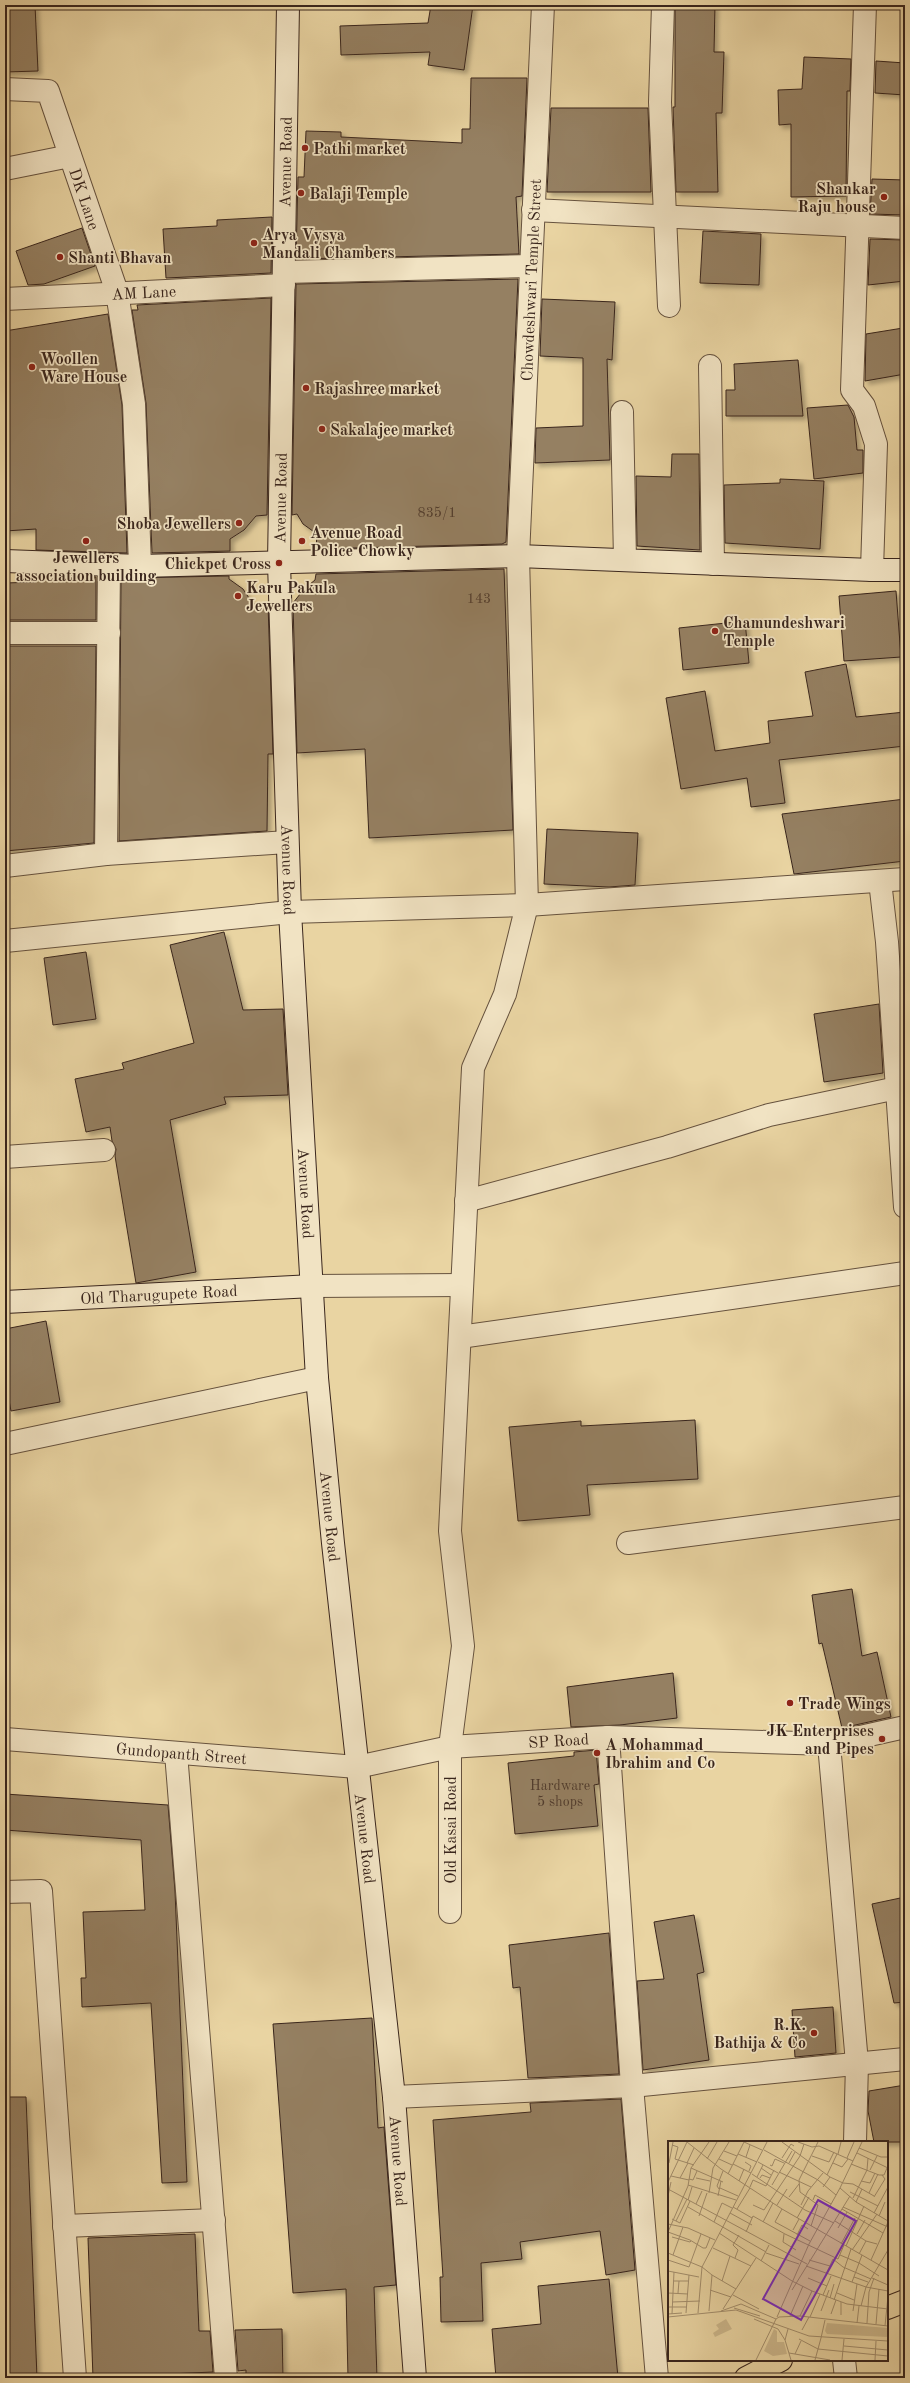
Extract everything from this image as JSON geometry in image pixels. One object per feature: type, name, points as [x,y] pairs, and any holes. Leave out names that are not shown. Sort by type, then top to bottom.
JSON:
[{"type":"main road","points":[[888,2308],[905,2301]]},
{"type":"main road","points":[[746,2378],[779,2361]]},
{"type":"street","name":"Avenue Road","points":[[288,5],[279,563],[290,912],[313,1286],[317,1378],[357,1767],[394,2097],[415,2378]]},
{"type":"street","name":"Chowdeshwari Temple Street","points":[[466,1201],[473,1068],[505,994],[527,905],[518,556],[543,5]]},
{"type":"street","points":[[663,5],[660,102],[667,216],[669,306]]},
{"type":"street","points":[[865,5],[852,390],[864,406],[876,444],[872,570]]},
{"type":"street","name":"DK Lane","points":[[5,89],[48,91],[117,292],[134,404],[140,566]]},
{"type":"street","points":[[5,169],[70,156]]},
{"type":"street","points":[[533,210],[905,228]]},
{"type":"street","name":"AM Lane","points":[[5,299],[284,279],[531,266]]},
{"type":"street","points":[[710,366],[713,564]]},
{"type":"street","points":[[622,412],[625,560]]},
{"type":"street","points":[[5,561],[140,566],[518,556],[905,570]]},
{"type":"street","points":[[106,854],[109,565]]},
{"type":"street","points":[[5,633],[109,633]]},
{"type":"street","points":[[5,866],[106,854],[287,842]]},
{"type":"street","points":[[5,941],[290,912],[527,905],[905,879]]},
{"type":"street","points":[[880,881],[896,943],[897,1088],[905,1207]]},
{"type":"street","points":[[466,1201],[667,1147],[769,1115],[897,1088]]},
{"type":"street","points":[[5,1157],[104,1150]]},
{"type":"street","name":"Old Kasai Road","points":[[450,1912],[450,1747],[462,1646],[450,1531],[466,1201]]},
{"type":"street","points":[[460,1338],[905,1273]]},
{"type":"street","name":"Old Tharugupete Road","points":[[5,1302],[313,1286],[462,1285]]},
{"type":"street","points":[[5,1444],[317,1378]]},
{"type":"street","points":[[628,1543],[905,1507]]},
{"type":"street","name":"SP Road","points":[[357,1767],[450,1747],[608,1737],[829,1744],[905,1728]]},
{"type":"street","points":[[608,1737],[632,2086],[657,2378]]},
{"type":"street","name":"Gundopanth Street","points":[[5,1739],[357,1767]]},
{"type":"street","points":[[829,1744],[858,2063],[855,2141]]},
{"type":"street","points":[[176,1753],[226,2378]]},
{"type":"street","points":[[5,1892],[41,1891],[75,2378]]},
{"type":"street","points":[[394,2097],[632,2086],[905,2059]]},
{"type":"street","points":[[64,2226],[214,2220]]},
{"type":"street","points":[[844,2361],[846,2378]]},
{"type":"building","points":[[5,5],[35,5],[38,71],[5,72]]},
{"type":"building","points":[[431,5],[473,5],[464,70],[428,65],[430,52],[341,55],[340,26],[428,23]]},
{"type":"building","points":[[675,5],[715,5],[714,52],[724,52],[722,113],[716,113],[718,192],[676,192],[673,107],[675,107]]},
{"type":"building","points":[[804,57],[851,59],[850,91],[847,91],[846,196],[791,197],[791,124],[779,125],[778,90],[802,89]]},
{"type":"building","points":[[876,61],[905,63],[905,95],[875,93]]},
{"type":"building","points":[[471,78],[527,78],[522,196],[516,197],[519,254],[296,259],[298,177],[304,177],[306,131],[341,132],[341,137],[462,143],[462,129],[470,129]]},
{"type":"building","points":[[551,108],[648,108],[651,192],[547,192]]},
{"type":"building","name":"Shankar Raju house","points":[[872,179],[905,180],[905,215],[870,214]]},
{"type":"building","points":[[272,217],[271,273],[166,278],[163,229],[217,226],[217,220]]},
{"type":"building","name":"Shanti Bhavan","points":[[82,228],[95,266],[44,284],[28,285],[16,251]]},
{"type":"building","points":[[703,231],[761,234],[759,285],[700,283]]},
{"type":"building","points":[[870,239],[905,240],[905,281],[868,285]]},
{"type":"building","points":[[518,279],[506,542],[502,544],[316,549],[317,534],[303,524],[297,514],[292,515],[296,284]]},
{"type":"building","points":[[271,298],[267,515],[256,516],[244,530],[230,539],[230,551],[152,553],[146,403],[132,310],[138,310],[137,305]]},
{"type":"building","points":[[542,299],[615,302],[612,360],[607,359],[610,460],[535,463],[536,428],[583,426],[583,358],[540,356]]},
{"type":"building","points":[[108,314],[122,405],[127,553],[36,550],[36,529],[5,531],[5,331]]},
{"type":"building","points":[[903,328],[905,374],[865,381],[866,334]]},
{"type":"building","points":[[798,360],[803,416],[726,416],[726,390],[735,390],[734,364]]},
{"type":"building","points":[[848,405],[854,417],[857,450],[863,450],[863,473],[814,479],[807,408]]},
{"type":"building","points":[[672,454],[699,454],[700,550],[637,546],[636,476],[671,477]]},
{"type":"building","points":[[780,479],[824,481],[820,549],[725,543],[724,485],[780,483]]},
{"type":"building","points":[[504,569],[513,830],[369,838],[365,749],[297,753],[293,603],[304,589],[315,580],[316,574]]},
{"type":"building","points":[[36,575],[96,577],[96,620],[5,620],[5,583],[36,582]]},
{"type":"building","points":[[229,576],[229,579],[243,589],[253,604],[268,604],[273,754],[268,754],[267,831],[119,841],[121,578]]},
{"type":"building","points":[[896,591],[901,657],[844,661],[839,596]]},
{"type":"building","points":[[745,621],[749,663],[683,670],[679,628]]},
{"type":"building","points":[[5,646],[96,646],[94,843],[5,851]]},
{"type":"building","points":[[846,664],[856,717],[905,712],[905,746],[779,760],[785,803],[751,807],[747,778],[681,789],[666,698],[705,691],[715,751],[770,743],[768,721],[813,716],[805,672]]},
{"type":"building","points":[[905,799],[905,861],[794,874],[782,814]]},
{"type":"building","points":[[547,829],[638,833],[635,885],[609,887],[544,884]]},
{"type":"building","points":[[224,932],[243,1010],[283,1009],[288,1095],[224,1097],[226,1104],[170,1120],[196,1272],[136,1283],[115,1156],[116,1149],[112,1141],[110,1127],[86,1132],[75,1079],[124,1069],[122,1063],[194,1043],[170,945]]},
{"type":"building","points":[[86,952],[96,1019],[53,1025],[44,958]]},
{"type":"building","points":[[879,1004],[883,1073],[824,1082],[814,1014]]},
{"type":"building","points":[[46,1321],[60,1402],[11,1411],[5,1379],[5,1329]]},
{"type":"building","points":[[695,1420],[698,1479],[587,1485],[590,1515],[518,1521],[509,1427],[581,1421],[581,1426]]},
{"type":"building","points":[[852,1589],[862,1656],[877,1652],[891,1717],[842,1728],[822,1643],[819,1644],[812,1595]]},
{"type":"building","points":[[673,1673],[677,1718],[620,1725],[571,1727],[567,1687]]},
{"type":"building","points":[[596,1750],[599,1784],[594,1785],[598,1826],[515,1834],[508,1763],[574,1756],[574,1752]]},
{"type":"building","points":[[5,1794],[168,1805],[175,1891],[187,2182],[162,2183],[151,2003],[82,2007],[81,1978],[86,1978],[83,1912],[145,1910],[141,1840],[5,1830]]},
{"type":"building","points":[[905,1897],[905,2002],[894,2003],[872,1904]]},
{"type":"building","points":[[694,1915],[704,1972],[697,1974],[709,2060],[643,2070],[637,1981],[664,1979],[654,1922]]},
{"type":"building","points":[[609,1933],[619,2074],[528,2078],[520,1987],[513,1988],[509,1945]]},
{"type":"building","name":"R.K. Bathija & Co","points":[[833,2007],[836,2053],[795,2057],[792,2010]]},
{"type":"building","points":[[372,2018],[378,2128],[384,2127],[396,2285],[374,2287],[377,2378],[348,2378],[346,2289],[293,2293],[273,2024]]},
{"type":"building","points":[[905,2085],[905,2142],[874,2141],[868,2111],[869,2091]]},
{"type":"building","points":[[5,2097],[26,2097],[37,2378],[5,2378]]},
{"type":"building","points":[[621,2099],[635,2270],[606,2275],[600,2231],[520,2242],[522,2259],[481,2263],[483,2321],[441,2322],[440,2277],[443,2277],[433,2120],[531,2112],[530,2103]]},
{"type":"building","points":[[195,2234],[199,2331],[210,2331],[213,2372],[146,2375],[146,2378],[93,2378],[88,2238]]},
{"type":"building","points":[[609,2279],[618,2378],[496,2378],[492,2329],[541,2324],[538,2286]]},
{"type":"building","points":[[282,2329],[283,2378],[246,2378],[246,2370],[238,2371],[235,2330]]},
{"type":"place","name":"Pathi market","points":[[305,148]]},
{"type":"place","name":"Balaji Temple","points":[[301,193]]},
{"type":"place","name":"Shankar Raju house","points":[[884,197]]},
{"type":"place","name":"Arya Vysya Mandali Chambers","points":[[254,243]]},
{"type":"place","name":"Shanti Bhavan","points":[[60,257]]},
{"type":"place","name":"Woollen Ware House","points":[[32,367]]},
{"type":"place","name":"Rajashree market","points":[[306,388]]},
{"type":"place","name":"Sakalajee market","points":[[322,429]]},
{"type":"place","name":"Shoba Jewellers","points":[[239,523]]},
{"type":"place","name":"Jewellers association building","points":[[86,541]]},
{"type":"place","name":"Avenue Road Police Chowky","points":[[302,541]]},
{"type":"place","name":"Chickpet Cross","points":[[279,563]]},
{"type":"place","name":"Karu Pakula Jewellers","points":[[238,596]]},
{"type":"place","name":"Chamundeshwari Temple","points":[[715,631]]},
{"type":"place","name":"Trade Wings","points":[[790,1703]]},
{"type":"place","name":"JK Enterprises and Pipes","points":[[882,1739]]},
{"type":"place","name":"A Mohammad Ibrahim and Co","points":[[597,1753]]},
{"type":"place","name":"R.K. Bathija & Co","points":[[814,2033]]}]
